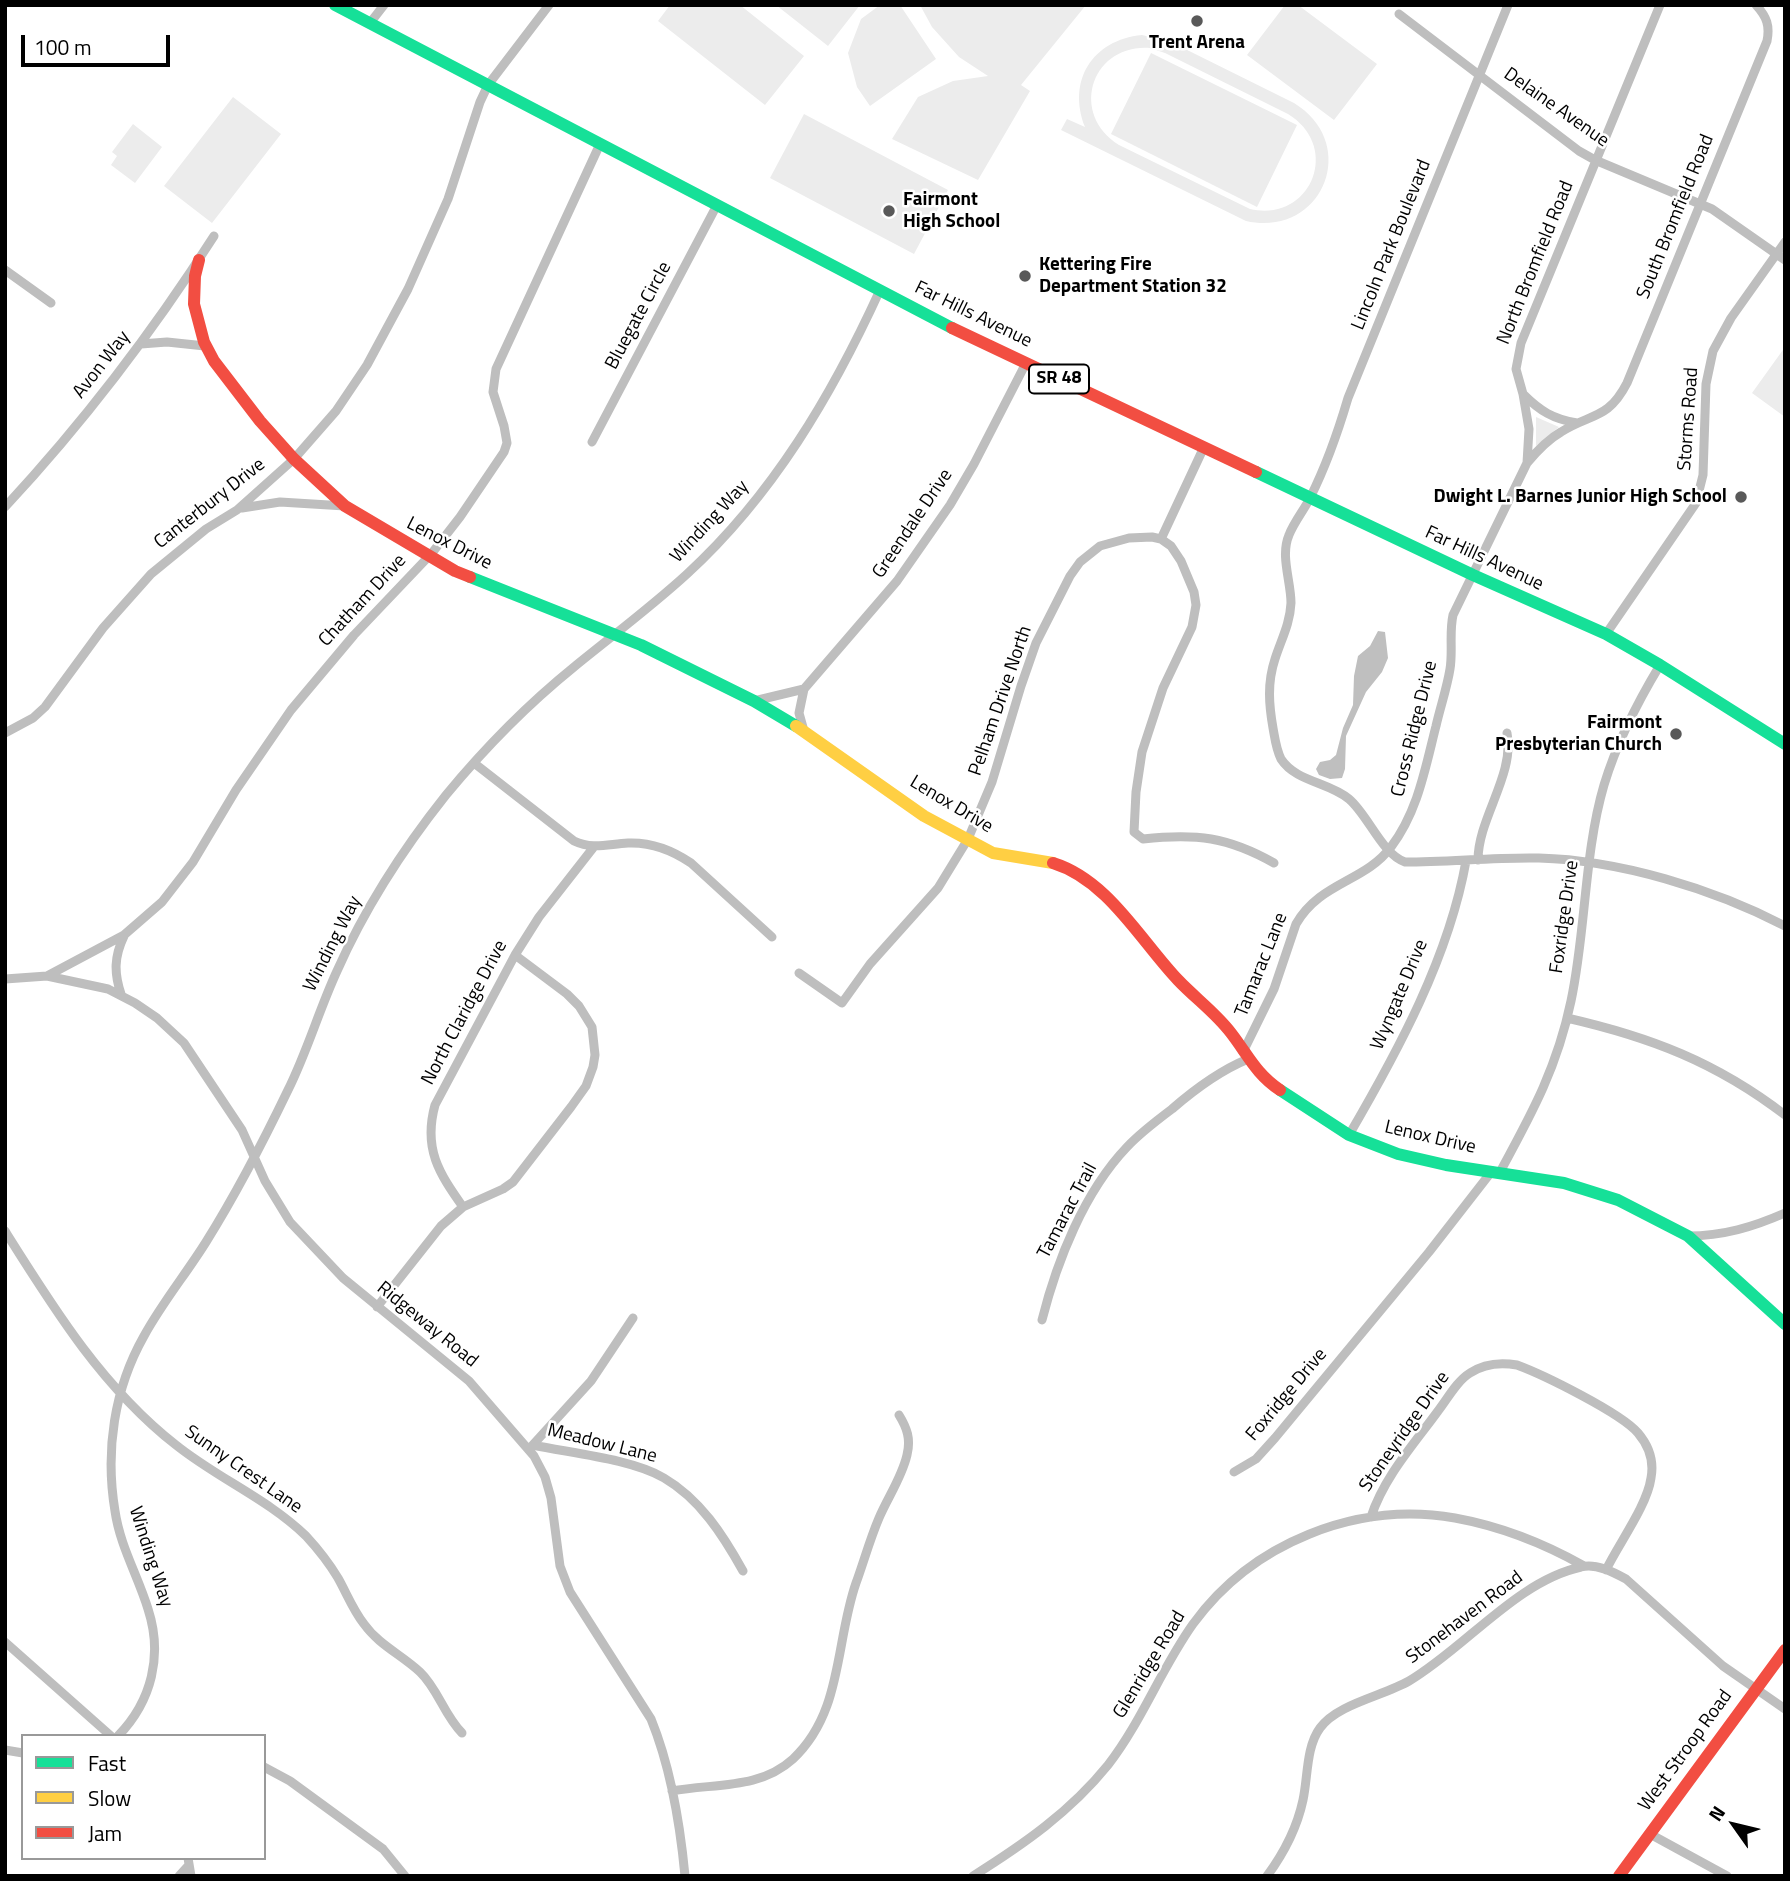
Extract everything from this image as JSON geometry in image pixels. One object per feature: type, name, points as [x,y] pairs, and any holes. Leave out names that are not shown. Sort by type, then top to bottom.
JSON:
[{"type":"street","name":"Far Hills Avenue","points":[[335,5],[880,290],[1026,363],[1473,575],[1606,634],[1785,744]]},
{"type":"street","points":[[370,23],[384,5]]},
{"type":"street","name":"Canterbury Drive","points":[[5,733],[33,718],[46,707],[103,628],[151,574],[206,529],[237,510],[294,459],[351,390],[408,289],[448,199],[488,85],[549,5]]},
{"type":"street","name":"Lincoln Park Boulevard","points":[[1390,850],[1354,804],[1333,788],[1291,770],[1277,748],[1269,688],[1275,656],[1289,618],[1290,587],[1286,547],[1288,536],[1310,498],[1338,432],[1348,398],[1508,5]]},
{"type":"street","name":"North Bromfield Road","points":[[1473,575],[1527,463],[1529,429],[1524,394],[1516,369],[1521,344],[1660,5]]},
{"type":"street","name":"South Bromfield Road","points":[[1527,463],[1551,438],[1603,413],[1620,396],[1767,41],[1768,24],[1756,5]]},
{"type":"street","name":"Delaine Avenue","points":[[1399,14],[1579,151],[1720,214],[1781,257]]},
{"type":"street","name":"Chatham Drive","points":[[47,976],[124,934],[143,920],[178,883],[242,780],[291,710],[354,635],[428,556],[460,517],[504,452],[507,435],[493,393],[496,369],[600,144]]},
{"type":"street","name":"Bluegate Circle","points":[[592,442],[717,205]]},
{"type":"street","name":"Avon Way","points":[[5,507],[72,431],[141,344],[214,236]]},
{"type":"street","name":"Storms Road","points":[[1606,634],[1696,503],[1703,475],[1706,384],[1713,351],[1731,318],[1781,257],[1785,242]]},
{"type":"street","name":"Lenox Drive","points":[[199,260],[195,276],[194,304],[205,346],[245,402],[294,459],[345,506],[455,571],[615,635],[754,701],[804,732],[924,816],[993,853],[1056,864],[1082,877],[1105,896],[1178,980],[1212,1012],[1272,1086],[1349,1135],[1416,1158],[1564,1183],[1618,1200],[1688,1236],[1785,1324]]},
{"type":"street","points":[[5,270],[51,303]]},
{"type":"street","name":"Winding Way","points":[[120,1734],[140,1710],[147,1695],[152,1681],[155,1645],[148,1607],[115,1511],[109,1456],[120,1395],[131,1360],[146,1331],[205,1243],[255,1155],[289,1088],[317,1014],[360,923],[409,844],[474,763],[541,696],[690,571],[724,536],[784,463],[813,421],[840,373],[880,290]]},
{"type":"street","points":[[141,344],[167,342],[205,346]]},
{"type":"street","name":"Greendale Drive","points":[[804,689],[864,621],[924,544],[974,464],[1026,363]]},
{"type":"street","points":[[1524,394],[1540,410],[1559,420],[1579,424]]},
{"type":"street","points":[[1204,447],[1161,539],[1171,546],[1189,576],[1196,605],[1192,627],[1163,688],[1142,752],[1133,828],[1137,836],[1143,839],[1187,835],[1206,837],[1274,863]]},
{"type":"street","name":"Lenox Drive","points":[[237,510],[280,502],[345,506]]},
{"type":"street","name":"Pelham Drive North","points":[[799,973],[842,1003],[870,964],[938,888],[968,839],[992,782],[1036,643],[1070,576],[1080,562],[1100,546],[1129,538],[1161,539]]},
{"type":"street","name":"Cross Ridge Drive","points":[[1390,850],[1406,825],[1419,792],[1450,668],[1451,623],[1473,575]]},
{"type":"street","name":"Foxridge Drive","points":[[1234,1472],[1256,1459],[1496,1172],[1549,1077],[1567,1018],[1584,923],[1597,814],[1615,752],[1627,724],[1660,665]]},
{"type":"street","points":[[754,701],[804,689],[799,713],[804,732]]},
{"type":"street","points":[[1478,860],[1479,844],[1508,755],[1507,733]]},
{"type":"street","points":[[474,763],[574,841],[593,848],[637,843],[656,845],[678,854],[772,937]]},
{"type":"street","name":"North Claridge Drive","points":[[463,1207],[438,1167],[431,1139],[435,1105],[515,955],[545,909],[593,848]]},
{"type":"street","points":[[1390,850],[1405,862],[1540,858],[1590,863],[1667,879],[1704,890],[1785,926]]},
{"type":"street","name":"Tamarac Lane","points":[[1245,1056],[1303,912],[1324,892],[1363,871],[1390,850]]},
{"type":"street","name":"Wyngate Drive","points":[[1349,1135],[1382,1079],[1416,1009],[1458,898],[1466,861]]},
{"type":"street","points":[[121,995],[115,957],[124,934]]},
{"type":"street","points":[[377,1307],[440,1226],[463,1207],[513,1182],[586,1086],[593,1067],[595,1041],[592,1027],[568,994],[515,955]]},
{"type":"street","name":"Ridgeway Road","points":[[5,979],[47,976],[108,989],[157,1018],[184,1043],[216,1088],[242,1130],[265,1181],[290,1222],[344,1279],[452,1366],[531,1448],[545,1477],[563,1576],[570,1592],[651,1719],[672,1791],[685,1876]]},
{"type":"street","points":[[1567,1018],[1615,1029],[1676,1050],[1735,1080],[1785,1115]]},
{"type":"street","name":"Tamarac Trail","points":[[1042,1320],[1049,1292],[1070,1239],[1094,1191],[1110,1168],[1138,1137],[1197,1087],[1245,1056]]},
{"type":"street","points":[[1688,1236],[1725,1234],[1755,1226],[1785,1213]]},
{"type":"street","name":"Sunny Crest Lane","points":[[5,1231],[64,1322],[120,1395],[175,1445],[256,1498],[304,1535],[330,1565],[364,1624],[376,1638],[428,1680],[446,1714],[461,1733]]},
{"type":"street","points":[[531,1448],[591,1381],[633,1318]]},
{"type":"street","name":"Stoneyridge Drive","points":[[1371,1517],[1380,1493],[1401,1461],[1467,1374],[1491,1364],[1503,1362],[1517,1365],[1608,1412],[1630,1426],[1646,1443],[1653,1465],[1648,1490],[1606,1570]]},
{"type":"street","points":[[672,1791],[723,1786],[762,1778],[790,1761],[814,1734],[831,1700],[843,1632],[855,1586],[878,1520],[908,1454],[908,1434],[899,1415]]},
{"type":"street","name":"Meadow Lane","points":[[531,1448],[614,1462],[662,1477],[704,1512],[743,1571]]},
{"type":"street","name":"Glenridge Road","points":[[973,1876],[1037,1834],[1085,1791],[1127,1738],[1193,1625],[1248,1568],[1278,1549],[1337,1524],[1371,1517],[1434,1516],[1475,1522],[1541,1545],[1584,1566]]},
{"type":"street","points":[[1584,1566],[1606,1570],[1626,1580],[1647,1596],[1694,1643],[1755,1690],[1785,1709]]},
{"type":"street","name":"Stonehaven Road","points":[[1267,1876],[1288,1843],[1297,1822],[1314,1738],[1328,1719],[1408,1681],[1466,1640],[1520,1596],[1541,1583],[1584,1566]]},
{"type":"street","points":[[5,1642],[109,1734]]},
{"type":"street","name":"West Stroop Road","points":[[1619,1876],[1785,1650]]},
{"type":"street","points":[[266,1768],[290,1781],[383,1849],[405,1876]]},
{"type":"street","points":[[1650,1834],[1727,1876]]},
{"type":"street","points":[[179,1876],[188,1862]]},
{"type":"street","points":[[188,1862],[191,1876]]},
{"type":"shaded area","points":[[670,5],[740,5],[804,56],[765,105],[658,21]]},
{"type":"shaded area","points":[[776,5],[860,5],[828,46]]},
{"type":"shaded area","points":[[880,5],[900,5],[936,59],[870,106],[857,87],[848,53],[861,19]]},
{"type":"shaded area","points":[[920,5],[1086,5],[1021,85],[1030,91],[978,180],[892,139],[918,97],[953,81],[988,76],[959,57],[932,27]]},
{"type":"shaded area","points":[[1285,5],[1298,5],[1377,64],[1334,120],[1247,55]]},
{"type":"shaded area","points":[[1142,35],[1171,42],[1294,103],[1314,121],[1326,141],[1329,163],[1324,184],[1313,202],[1295,216],[1273,222],[1246,221],[1061,130],[1067,119],[1085,127],[1079,94],[1082,79],[1097,54],[1124,39]],"holes":[[[1150,48],[1288,114],[1304,128],[1313,145],[1316,162],[1312,179],[1303,194],[1289,205],[1271,210],[1250,209],[1119,145],[1104,132],[1094,116],[1091,100],[1094,83],[1101,69],[1113,57],[1130,50]]]},
{"type":"shaded area","points":[[1151,53],[1297,125],[1257,207],[1111,134]]},
{"type":"shaded area","points":[[233,97],[281,134],[212,223],[164,186]]},
{"type":"shaded area","points":[[804,114],[948,190],[914,254],[770,178]]},
{"type":"shaded area","points":[[133,124],[162,147],[135,183],[111,165],[117,156],[112,152]]},
{"type":"shaded area","points":[[1785,347],[1785,417],[1752,393]]},
{"type":"shaded area","points":[[1536,417],[1559,427],[1536,446]]},
{"type":"shaded area","points":[[1378,631],[1385,632],[1388,658],[1382,672],[1366,692],[1346,736],[1345,769],[1342,778],[1330,779],[1319,775],[1316,769],[1320,762],[1330,760],[1336,755],[1353,705],[1358,656],[1370,646]]},
{"type":"traffic: fast","points":[[335,5],[952,328]]},
{"type":"traffic: fast","points":[[1256,472],[1473,575],[1606,634],[1785,744]]},
{"type":"traffic: fast","points":[[470,577],[641,645],[754,701],[796,726]]},
{"type":"traffic: fast","points":[[1280,1090],[1349,1135],[1398,1154],[1446,1165],[1564,1183],[1618,1200],[1688,1236],[1785,1324]]},
{"type":"traffic: slow","points":[[796,726],[924,816],[993,853],[1053,863]]},
{"type":"traffic: jam","points":[[199,260],[195,276],[194,304],[204,342],[214,361],[260,421],[294,459],[345,506],[455,571],[470,577]]},
{"type":"traffic: jam","points":[[952,328],[1256,472]]},
{"type":"traffic: jam","points":[[1053,863],[1073,871],[1107,897],[1178,980],[1225,1026],[1258,1071],[1280,1090]]},
{"type":"traffic: jam","points":[[1619,1876],[1785,1650]]},
{"type":"place","name":"Trent Arena","points":[[1197,21]]},
{"type":"place","name":"Fairmont High School","points":[[889,211]]},
{"type":"place","name":"Kettering Fire Department Station 32","points":[[1025,276]]},
{"type":"place","name":"Dwight L. Barnes Junior High School","points":[[1741,497]]},
{"type":"place","name":"Fairmont Presbyterian Church","points":[[1676,734]]}]
